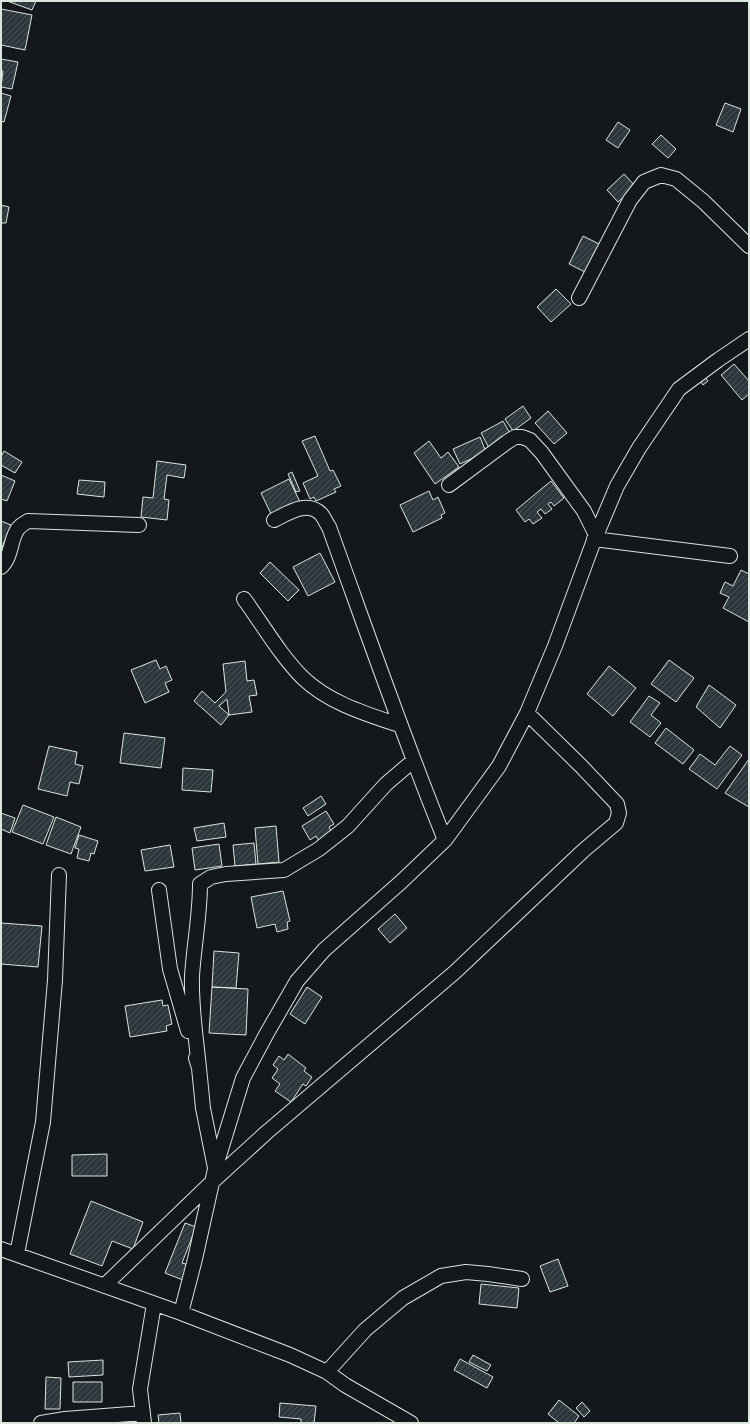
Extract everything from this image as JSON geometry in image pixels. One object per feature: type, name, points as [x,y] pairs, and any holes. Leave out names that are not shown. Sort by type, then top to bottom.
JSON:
[{"type":"street","points":[[579,298],[630,200],[644,182],[660,175],[676,179],[703,201],[749,246]]},
{"type":"street","points":[[181,1313],[195,1260],[214,1175],[243,1078],[297,981],[324,950],[445,840],[499,766],[527,713],[568,615],[595,537],[617,486],[643,442],[679,389],[749,339]]},
{"type":"street","points":[[449,485],[515,437],[530,440],[542,453],[584,511],[595,537]]},
{"type":"street","points":[[274,520],[295,509],[307,508],[314,509],[321,514],[329,527],[388,688],[399,725],[445,840]]},
{"type":"street","points":[[1,567],[4,565],[8,556],[16,531],[20,526],[28,522],[139,524]]},
{"type":"street","points":[[595,537],[730,556]]},
{"type":"street","points":[[244,599],[291,665],[305,679],[325,693],[355,710],[399,725]]},
{"type":"street","points":[[104,1286],[214,1175],[267,1132],[455,972],[584,850],[616,823],[618,813],[617,804],[527,713]]},
{"type":"street","points":[[214,1175],[203,1108],[192,1004],[192,975],[200,899],[200,884],[211,877],[226,874],[262,870],[284,870],[319,849],[348,826],[386,784],[413,761]]},
{"type":"street","points":[[17,1254],[43,1122],[55,980],[59,876]]},
{"type":"street","points":[[159,890],[170,969],[199,1068]]},
{"type":"street","points":[[1,1248],[181,1313],[290,1355],[327,1372],[345,1385],[411,1423]]},
{"type":"street","points":[[327,1372],[365,1330],[403,1298],[441,1276],[466,1272],[522,1279]]},
{"type":"street","points":[[41,1423],[65,1419],[143,1418],[140,1389],[154,1304]]},
{"type":"building","points":[[7,1],[36,1],[32,10]]},
{"type":"building","points":[[1,9],[32,15],[25,50],[1,45]]},
{"type":"building","points":[[1,59],[18,62],[12,89],[1,87],[3,71],[1,71]]},
{"type":"building","points":[[1,93],[11,96],[4,122],[1,121]]},
{"type":"building","points":[[725,103],[741,109],[733,132],[716,125]]},
{"type":"building","points":[[618,122],[630,130],[618,148],[606,140]]},
{"type":"building","points":[[661,135],[676,149],[668,158],[652,144]]},
{"type":"building","points":[[624,174],[635,186],[618,202],[607,190]]},
{"type":"building","points":[[1,205],[9,207],[6,223],[1,223]]},
{"type":"building","points":[[583,236],[599,244],[585,272],[569,264]]},
{"type":"building","points":[[556,289],[571,304],[551,322],[537,307]]},
{"type":"building","points":[[734,364],[749,381],[749,394],[742,400],[721,375]]},
{"type":"building","points":[[704,376],[708,381],[703,385],[699,380]]},
{"type":"building","points":[[523,406],[531,418],[513,431],[505,419]]},
{"type":"building","points":[[548,411],[567,433],[554,444],[535,423]]},
{"type":"building","points":[[503,421],[511,435],[489,448],[481,433]]},
{"type":"building","points":[[315,436],[330,471],[333,470],[341,486],[334,489],[336,492],[316,501],[314,497],[310,499],[303,483],[318,476],[302,441]]},
{"type":"building","points":[[480,437],[486,452],[460,464],[453,449]]},
{"type":"building","points":[[429,441],[441,458],[448,452],[459,467],[435,484],[414,453]]},
{"type":"building","points":[[4,451],[22,462],[15,473],[1,465],[1,457]]},
{"type":"building","points":[[157,461],[186,465],[184,478],[167,475],[164,499],[169,500],[167,520],[141,517],[143,497],[153,498]]},
{"type":"building","points":[[292,472],[300,491],[296,492],[288,474]]},
{"type":"building","points":[[1,475],[15,481],[7,501],[1,499]]},
{"type":"building","points":[[289,479],[300,502],[272,516],[261,493]]},
{"type":"building","points":[[79,480],[105,482],[104,497],[77,494]]},
{"type":"building","points":[[551,481],[564,498],[554,506],[551,502],[548,504],[552,509],[545,514],[541,509],[537,512],[542,518],[533,524],[529,519],[525,522],[516,510]]},
{"type":"building","points":[[429,491],[433,500],[438,497],[445,513],[441,515],[442,518],[413,532],[400,505]]},
{"type":"building","points":[[1,521],[11,525],[1,550]]},
{"type":"building","points":[[320,553],[335,582],[308,596],[293,567]]},
{"type":"building","points":[[270,562],[299,590],[288,601],[260,573]]},
{"type":"building","points":[[741,570],[749,574],[749,622],[723,608],[729,597],[720,593],[725,582],[733,586]]},
{"type":"building","points":[[156,660],[160,669],[166,666],[172,680],[165,683],[169,692],[145,703],[131,670]]},
{"type":"building","points":[[669,660],[694,678],[676,702],[651,684]]},
{"type":"building","points":[[245,661],[247,681],[254,680],[257,695],[249,696],[252,712],[229,715],[221,725],[194,701],[202,691],[215,703],[226,692],[223,664]],"holes":[[[227,699],[229,715],[219,706]]]},
{"type":"building","points":[[609,666],[636,688],[613,716],[587,694]]},
{"type":"building","points":[[709,685],[736,705],[720,728],[696,707]]},
{"type":"building","points":[[649,696],[660,703],[651,715],[661,723],[650,737],[630,722]]},
{"type":"building","points":[[666,728],[694,750],[683,764],[655,743]]},
{"type":"building","points":[[124,733],[165,738],[161,768],[120,763]]},
{"type":"building","points":[[49,746],[77,752],[75,764],[83,766],[79,784],[70,782],[67,796],[38,789]]},
{"type":"building","points":[[730,746],[742,755],[717,789],[689,769],[700,754],[715,765]]},
{"type":"building","points":[[749,759],[749,807],[725,793]]},
{"type":"building","points":[[183,768],[213,770],[211,792],[182,790]]},
{"type":"building","points":[[321,796],[326,804],[308,816],[303,808]]},
{"type":"building","points":[[23,805],[54,817],[43,844],[12,832]]},
{"type":"building","points":[[326,811],[334,824],[329,827],[332,833],[319,841],[316,836],[310,840],[302,826]]},
{"type":"building","points":[[1,813],[15,818],[10,833],[1,829]]},
{"type":"building","points":[[56,817],[81,827],[71,854],[46,845]]},
{"type":"building","points":[[224,823],[226,837],[197,841],[194,828]]},
{"type":"building","points":[[276,826],[279,862],[258,864],[255,828]]},
{"type":"building","points":[[79,835],[98,841],[94,854],[91,853],[89,861],[77,858],[79,849],[75,848]]},
{"type":"building","points":[[254,843],[256,864],[235,866],[233,845]]},
{"type":"building","points":[[219,844],[222,866],[195,870],[192,848]]},
{"type":"building","points":[[170,845],[174,867],[145,871],[141,850]]},
{"type":"building","points":[[283,891],[290,921],[287,922],[288,929],[277,932],[275,924],[257,928],[251,897]]},
{"type":"building","points":[[395,914],[407,928],[390,943],[378,929]]},
{"type":"building","points":[[1,923],[42,926],[38,967],[1,964]]},
{"type":"building","points":[[214,951],[239,953],[236,988],[212,987]]},
{"type":"building","points":[[212,987],[248,989],[246,1035],[209,1033]]},
{"type":"building","points":[[307,987],[322,997],[305,1024],[290,1014]]},
{"type":"building","points":[[162,1000],[163,1006],[168,1005],[172,1024],[166,1026],[167,1031],[130,1037],[125,1006]]},
{"type":"building","points":[[288,1054],[306,1068],[304,1071],[312,1077],[306,1086],[303,1084],[291,1102],[275,1091],[280,1084],[272,1078],[278,1069],[273,1065],[279,1056],[284,1060]]},
{"type":"building","points":[[107,1154],[107,1176],[72,1176],[72,1155]]},
{"type":"building","points":[[91,1201],[143,1222],[133,1249],[112,1241],[102,1266],[70,1254]]},
{"type":"building","points":[[185,1223],[196,1227],[182,1263],[189,1265],[183,1280],[165,1273]]},
{"type":"building","points":[[558,1259],[568,1286],[550,1292],[540,1266]]},
{"type":"building","points":[[481,1284],[519,1288],[517,1308],[479,1304]]},
{"type":"building","points":[[473,1355],[491,1365],[487,1371],[469,1362]]},
{"type":"building","points":[[460,1359],[493,1377],[487,1388],[454,1370]]},
{"type":"building","points":[[103,1360],[103,1375],[69,1377],[68,1362]]},
{"type":"building","points":[[46,1377],[61,1378],[60,1409],[45,1409]]},
{"type":"building","points":[[73,1382],[102,1382],[102,1402],[73,1402]]},
{"type":"building","points":[[559,1400],[579,1416],[574,1423],[559,1423],[548,1414]]},
{"type":"building","points":[[582,1402],[590,1411],[584,1417],[576,1408]]},
{"type":"building","points":[[280,1403],[316,1406],[314,1423],[301,1423],[301,1419],[279,1417]]},
{"type":"building","points":[[180,1413],[181,1423],[159,1423],[158,1415]]}]
